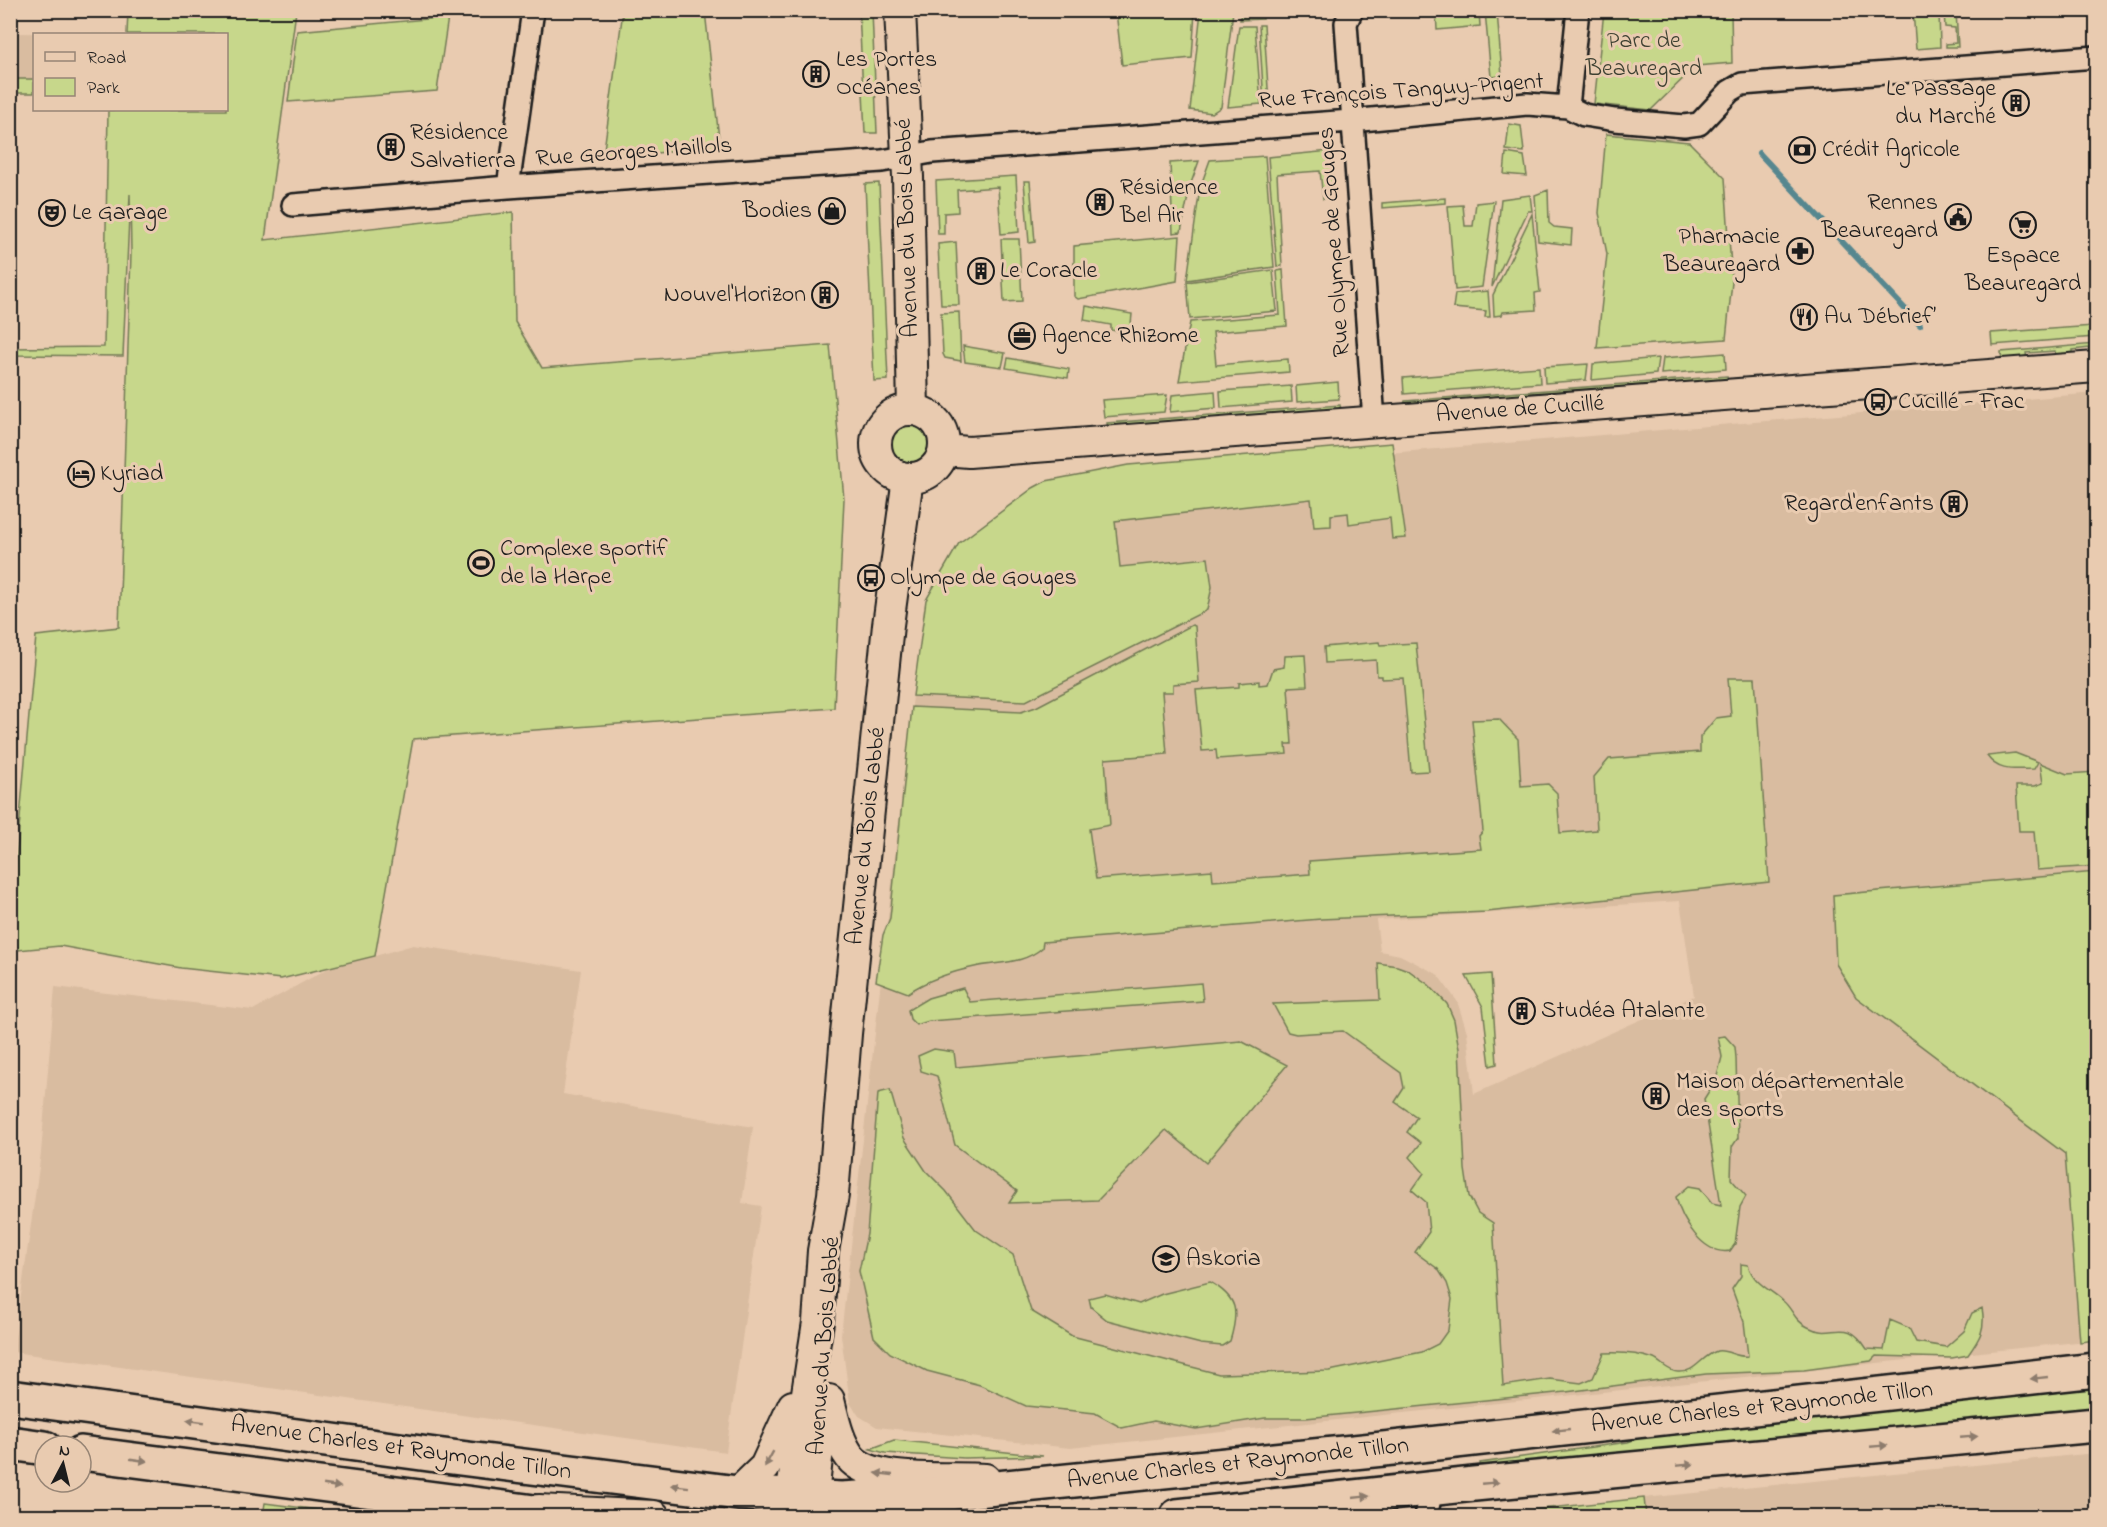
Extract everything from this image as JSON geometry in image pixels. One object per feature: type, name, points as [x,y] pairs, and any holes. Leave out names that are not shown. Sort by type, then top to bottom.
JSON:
[{"type":"main road","name":"Avenue Charles et Raymonde Tillon","points":[[10,1397],[436,1455],[738,1493],[800,1511],[841,1499],[1048,1483],[1428,1444],[2097,1370]]},
{"type":"main road","name":"Avenue Charles et Raymonde Tillon","points":[[1178,1516],[1429,1503],[2097,1425]]},
{"type":"main road","points":[[10,1443],[33,1446]]},
{"type":"main road","name":"Avenue Charles et Raymonde Tillon","points":[[1428,1444],[1429,1503]]},
{"type":"main road","name":"Avenue Charles et Raymonde Tillon","points":[[93,1455],[565,1516]]},
{"type":"street","points":[[508,187],[532,10]]},
{"type":"street","name":"Avenue du Bois Labbé","points":[[900,10],[907,156],[913,410]]},
{"type":"street","points":[[1568,108],[1578,10]]},
{"type":"street","name":"Rue Olympe de Gouges","points":[[1344,15],[1374,421]]},
{"type":"street","name":"Rue François Tanguy-Prigent","points":[[907,156],[932,152],[1351,121],[1527,104],[1568,108],[1584,115],[1615,120],[1669,126],[1692,125],[1699,124],[1730,91],[1742,84],[2097,57]]},
{"type":"street","name":"Rue Georges Maillols","points":[[293,205],[508,187],[882,161],[907,156]]},
{"type":"street","name":"Avenue de Cucillé","points":[[944,450],[969,452],[2097,366]]},
{"type":"street","points":[[913,410],[925,414],[936,422],[941,430],[944,450],[941,459],[927,474],[908,478],[888,471],[877,453],[876,442],[884,422],[892,415],[913,410]]},
{"type":"street","name":"Avenue du Bois Labbé","points":[[800,1511],[816,1373],[822,1251],[833,1195],[846,1034],[888,625],[908,478]]},
{"type":"street","name":"Avenue du Bois Labbé","points":[[738,1493],[765,1467],[816,1373]]},
{"type":"street","name":"Avenue Charles et Raymonde Tillon","points":[[816,1373],[845,1450],[855,1463],[866,1470],[900,1475],[1048,1483]]},
{"type":"street","name":"Avenue Charles et Raymonde Tillon","points":[[506,1509],[654,1516]]},
{"type":"shaded area","points":[[11,33],[33,33],[33,79],[11,79]]},
{"type":"shaded area","points":[[2096,393],[2096,872],[1879,892],[2096,1130],[2096,1340],[1070,1448],[877,1427],[859,1416],[850,1403],[841,1335],[913,696],[926,600],[959,543],[1049,482]],"holes":[[[1680,901],[1694,996],[1474,1094],[1467,1032],[1457,1001],[1437,974],[1400,955],[1380,951],[1376,920]]]},
{"type":"shaded area","points":[[413,945],[581,970],[563,1094],[753,1127],[742,1203],[761,1206],[726,1452],[13,1352],[41,1153],[55,987],[253,1010],[336,964],[338,954],[375,956]]},
{"type":"shaded area","points":[[2096,1453],[2096,1516],[1646,1516],[1644,1498]]},
{"type":"green space","name":"Complexe sportif de la Harpe","points":[[128,11],[296,11],[265,240],[513,212],[515,322],[542,368],[830,345],[844,499],[834,708],[413,739],[375,956],[281,979],[181,968],[60,946],[18,950],[11,920],[36,636],[119,627],[131,253],[130,194],[123,356],[11,355],[11,348],[104,347],[108,111],[228,111],[228,33],[127,33]]},
{"type":"green space","points":[[623,11],[705,11],[720,148],[603,157]]},
{"type":"green space","points":[[859,11],[872,11],[877,133],[865,133]]},
{"type":"green space","points":[[1116,11],[1195,11],[1192,58],[1122,65]]},
{"type":"green space","points":[[1201,11],[1233,11],[1221,107],[1212,113],[1190,110]]},
{"type":"green space","points":[[1241,11],[1262,11],[1263,19],[1240,20]]},
{"type":"green space","points":[[1436,11],[1479,11],[1480,26],[1437,30]]},
{"type":"green space","points":[[1485,11],[1497,11],[1502,76],[1491,77]]},
{"type":"green space","name":"Parc de Beauregard","points":[[1604,11],[1731,11],[1732,63],[1696,66],[1651,110],[1594,104]]},
{"type":"green space","points":[[1913,11],[1939,11],[1940,47],[1916,49]]},
{"type":"green space","points":[[1944,11],[1956,11],[1958,47],[1946,47],[1946,44],[1956,43],[1955,28],[1945,27]]},
{"type":"green space","points":[[448,17],[437,91],[288,102],[297,31]]},
{"type":"green space","points":[[1259,25],[1264,25],[1269,104],[1264,104]]},
{"type":"green space","points":[[1239,26],[1255,26],[1261,104],[1228,107]]},
{"type":"green space","points":[[10,79],[33,79],[33,93],[11,93]]},
{"type":"green space","points":[[1509,124],[1521,126],[1524,152],[1506,150]]},
{"type":"green space","points":[[1606,134],[1689,142],[1725,178],[1732,282],[1726,339],[1597,348],[1607,254],[1599,213]]},
{"type":"green space","points":[[1330,151],[1334,198],[1323,199],[1320,171],[1277,174],[1282,266],[1277,267],[1268,157]]},
{"type":"green space","points":[[1506,153],[1524,156],[1527,176],[1504,174]]},
{"type":"green space","points":[[1265,156],[1274,267],[1187,280],[1200,188],[1210,160]]},
{"type":"green space","points":[[1199,161],[1190,186],[1181,232],[1173,233],[1170,163]]},
{"type":"green space","points":[[1016,176],[1019,232],[1001,234],[998,187],[957,190],[958,212],[944,213],[944,234],[938,234],[936,181]]},
{"type":"green space","points":[[1024,181],[1030,181],[1035,242],[1029,243]]},
{"type":"green space","points":[[879,183],[888,380],[874,381],[865,184]]},
{"type":"green space","points":[[1548,190],[1549,223],[1554,227],[1572,229],[1571,245],[1538,241],[1535,195]]},
{"type":"green space","points":[[1530,195],[1532,211],[1528,211],[1492,287],[1501,199]]},
{"type":"green space","points":[[1445,198],[1445,203],[1382,208],[1382,203]]},
{"type":"green space","points":[[1494,201],[1482,287],[1455,290],[1448,206],[1463,205],[1465,226],[1473,226],[1476,203]]},
{"type":"green space","points":[[1532,214],[1540,292],[1535,293],[1536,310],[1503,312],[1502,315],[1494,316],[1493,295]]},
{"type":"green space","points":[[1180,236],[1177,281],[1078,299],[1074,296],[1074,246]]},
{"type":"green space","points":[[1001,239],[1019,239],[1022,301],[1004,302]]},
{"type":"green space","points":[[956,242],[959,305],[941,305],[938,244]]},
{"type":"green space","points":[[1273,270],[1277,311],[1190,319],[1187,282]]},
{"type":"green space","points":[[1283,270],[1287,326],[1213,332],[1216,365],[1288,359],[1289,372],[1179,381],[1190,322],[1280,315],[1277,271]]},
{"type":"green space","points":[[1488,291],[1490,317],[1485,317],[1486,311],[1453,308],[1455,294]]},
{"type":"green space","points":[[1086,306],[1132,314],[1130,334],[1111,330],[1111,325],[1084,320]]},
{"type":"green space","points":[[959,312],[961,361],[945,358],[943,354],[941,313]]},
{"type":"green space","points":[[2094,326],[2095,337],[1992,345],[1991,333]]},
{"type":"green space","points":[[2096,344],[2096,355],[2090,355],[2089,348],[2073,350],[2073,356],[2056,358],[2055,351],[2026,353],[2027,360],[2002,362],[2001,352]]},
{"type":"green space","points":[[963,346],[1005,353],[1002,367],[965,362]]},
{"type":"green space","points":[[1725,353],[1726,369],[1661,374],[1663,358]]},
{"type":"green space","points":[[1008,358],[1069,369],[1068,378],[1006,368]]},
{"type":"green space","points":[[1658,358],[1656,374],[1592,380],[1593,364]]},
{"type":"green space","points":[[1588,364],[1586,380],[1545,383],[1544,367]]},
{"type":"green space","points":[[1539,367],[1540,383],[1404,394],[1403,378]]},
{"type":"green space","points":[[1727,376],[1727,382],[1404,407],[1405,401]]},
{"type":"green space","points":[[1338,382],[1339,399],[1297,402],[1296,386]]},
{"type":"green space","points":[[1291,386],[1292,402],[1221,408],[1220,391]]},
{"type":"green space","points":[[1215,391],[1216,408],[1170,412],[1172,395]]},
{"type":"green space","points":[[1167,395],[1164,412],[1104,417],[1102,400]]},
{"type":"green space","points":[[1340,405],[1341,411],[1108,430],[1107,423]]},
{"type":"green space","points":[[908,424],[924,431],[931,447],[924,463],[908,470],[892,463],[885,447],[892,431]]},
{"type":"green space","points":[[1392,443],[1406,538],[1392,539],[1390,518],[1349,524],[1348,513],[1331,515],[1331,526],[1314,527],[1311,499],[1115,521],[1120,567],[1208,558],[1212,587],[1207,610],[1026,701],[913,696],[926,600],[959,543],[1033,488],[1046,481],[1128,465]]},
{"type":"green space","points":[[1192,625],[1195,626],[1199,682],[1173,684],[1173,692],[1162,692],[1167,754],[1105,759],[1110,825],[1089,829],[1096,879],[1212,870],[1213,881],[1310,874],[1309,861],[1481,849],[1479,836],[1483,831],[1472,720],[1499,719],[1518,739],[1521,786],[1548,784],[1557,793],[1560,833],[1597,830],[1594,777],[1609,759],[1700,752],[1700,737],[1716,718],[1731,716],[1728,678],[1755,678],[1769,882],[1487,912],[1321,919],[1043,942],[1042,948],[1028,957],[951,973],[908,993],[876,981],[883,935],[890,918],[912,707],[1021,712],[1036,707]]},
{"type":"green space","points":[[1379,642],[1380,645],[1416,643],[1429,771],[1411,772],[1403,678],[1382,679],[1382,676],[1377,676],[1376,660],[1325,663],[1324,647]]},
{"type":"green space","points":[[1305,655],[1307,686],[1288,687],[1292,744],[1286,744],[1287,754],[1217,759],[1216,750],[1202,751],[1196,690],[1239,687],[1239,683],[1259,681],[1259,685],[1268,684],[1273,669],[1284,667],[1285,656]]},
{"type":"green space","points":[[2015,753],[2038,762],[2034,769],[2002,768],[1987,756]]},
{"type":"green space","points":[[2040,763],[2067,774],[2096,772],[2096,866],[2037,870],[2034,831],[2019,831],[2016,786],[2035,786],[2043,783]]},
{"type":"green space","points":[[2096,872],[2096,1340],[2080,1342],[2065,1154],[1856,997],[1836,964],[1833,895]]},
{"type":"green space","points":[[1378,963],[1408,970],[1429,985],[1447,1004],[1454,1020],[1459,1049],[1465,1169],[1469,1196],[1478,1213],[1493,1223],[1503,1386],[1550,1379],[1581,1383],[1593,1378],[1604,1353],[1629,1353],[1648,1357],[1678,1372],[1689,1370],[1717,1351],[1748,1356],[1744,1322],[1732,1289],[1741,1276],[1741,1264],[1748,1265],[1758,1282],[1786,1304],[1803,1324],[1817,1331],[1846,1330],[1859,1339],[1867,1349],[1884,1350],[1890,1320],[1909,1328],[1916,1342],[1946,1347],[1964,1331],[1972,1313],[1982,1308],[1982,1328],[1976,1343],[1968,1355],[1952,1358],[1876,1356],[1871,1361],[1804,1370],[1706,1374],[1566,1392],[1306,1418],[1265,1418],[1196,1429],[1154,1421],[1122,1428],[1095,1413],[1026,1406],[980,1385],[927,1371],[890,1353],[874,1337],[859,1271],[867,1234],[878,1093],[890,1090],[904,1138],[926,1171],[946,1191],[976,1230],[1013,1255],[1031,1311],[1072,1336],[1219,1374],[1329,1371],[1422,1352],[1438,1344],[1448,1330],[1452,1299],[1447,1283],[1438,1269],[1415,1252],[1429,1232],[1426,1202],[1412,1190],[1424,1173],[1410,1157],[1421,1143],[1407,1132],[1417,1117],[1395,1102],[1404,1088],[1401,1073],[1343,1031],[1296,1034],[1288,1032],[1273,1004],[1380,1000]]},
{"type":"green space","points":[[1491,974],[1497,1064],[1490,1066],[1483,1007],[1466,976]]},
{"type":"green space","points":[[1201,983],[1203,1001],[929,1021],[916,1025],[910,1019],[908,1010],[928,998],[963,988],[970,1002]]},
{"type":"green space","points":[[1725,1036],[1735,1047],[1736,1058],[1738,1138],[1732,1147],[1731,1179],[1746,1196],[1740,1207],[1735,1244],[1730,1251],[1720,1251],[1702,1242],[1695,1234],[1688,1225],[1676,1197],[1689,1186],[1700,1188],[1712,1203],[1721,1205],[1704,1099],[1716,1080],[1722,1057],[1718,1037]]},
{"type":"green space","points":[[1241,1041],[1287,1065],[1206,1163],[1166,1130],[1098,1200],[1009,1203],[1017,1191],[955,1145],[937,1076],[921,1071],[918,1056],[934,1049],[954,1052],[956,1067]]},
{"type":"green space","points":[[1210,1282],[1226,1294],[1234,1306],[1235,1321],[1230,1341],[1222,1346],[1201,1344],[1107,1320],[1091,1307],[1089,1298],[1105,1294],[1139,1304],[1162,1294]]},
{"type":"green space","points":[[2096,1384],[2096,1417],[1482,1475],[1480,1463],[1628,1442],[1670,1426]]},
{"type":"green space","points":[[894,1440],[1043,1456],[964,1458],[885,1453],[870,1449]]},
{"type":"green space","points":[[1644,1498],[1646,1516],[1475,1516]]},
{"type":"green space","points":[[265,1503],[365,1516],[263,1516]]},
{"type":"waterway","points":[[1759,153],[1920,325]]},
{"type":"place","name":"Les Portes Océanes","points":[[816,74]]},
{"type":"place","name":"Le Passage du Marché","points":[[2016,103]]},
{"type":"place","name":"Résidence Salvatierra","points":[[391,147]]},
{"type":"place","name":"Crédit Agricole","points":[[1802,150]]},
{"type":"place","name":"Résidence Bel Air","points":[[1100,202]]},
{"type":"place","name":"Bodies","points":[[832,211]]},
{"type":"place","name":"Le Garage","points":[[52,213]]},
{"type":"place","name":"Rennes Beauregard","points":[[1958,217]]},
{"type":"place","name":"Espace Beauregard","points":[[2023,225]]},
{"type":"place","name":"Pharmacie Beauregard","points":[[1800,251]]},
{"type":"place","name":"Le Coracle","points":[[981,271]]},
{"type":"place","name":"Nouvel'Horizon","points":[[825,295]]},
{"type":"place","name":"Au Débrief’","points":[[1804,317]]},
{"type":"place","name":"Agence Rhizome","points":[[1022,336]]},
{"type":"place","name":"Cucillé - Frac","points":[[1878,402]]},
{"type":"place","name":"Kyriad","points":[[81,474]]},
{"type":"place","name":"Regard'enfants","points":[[1954,504]]},
{"type":"place","name":"Complexe sportif de la Harpe","points":[[481,563]]},
{"type":"place","name":"Olympe de Gouges","points":[[871,578]]},
{"type":"place","name":"Studéa Atalante","points":[[1522,1011]]},
{"type":"place","name":"Maison départementale des sports","points":[[1656,1096]]},
{"type":"place","name":"Askoria","points":[[1166,1259]]}]
